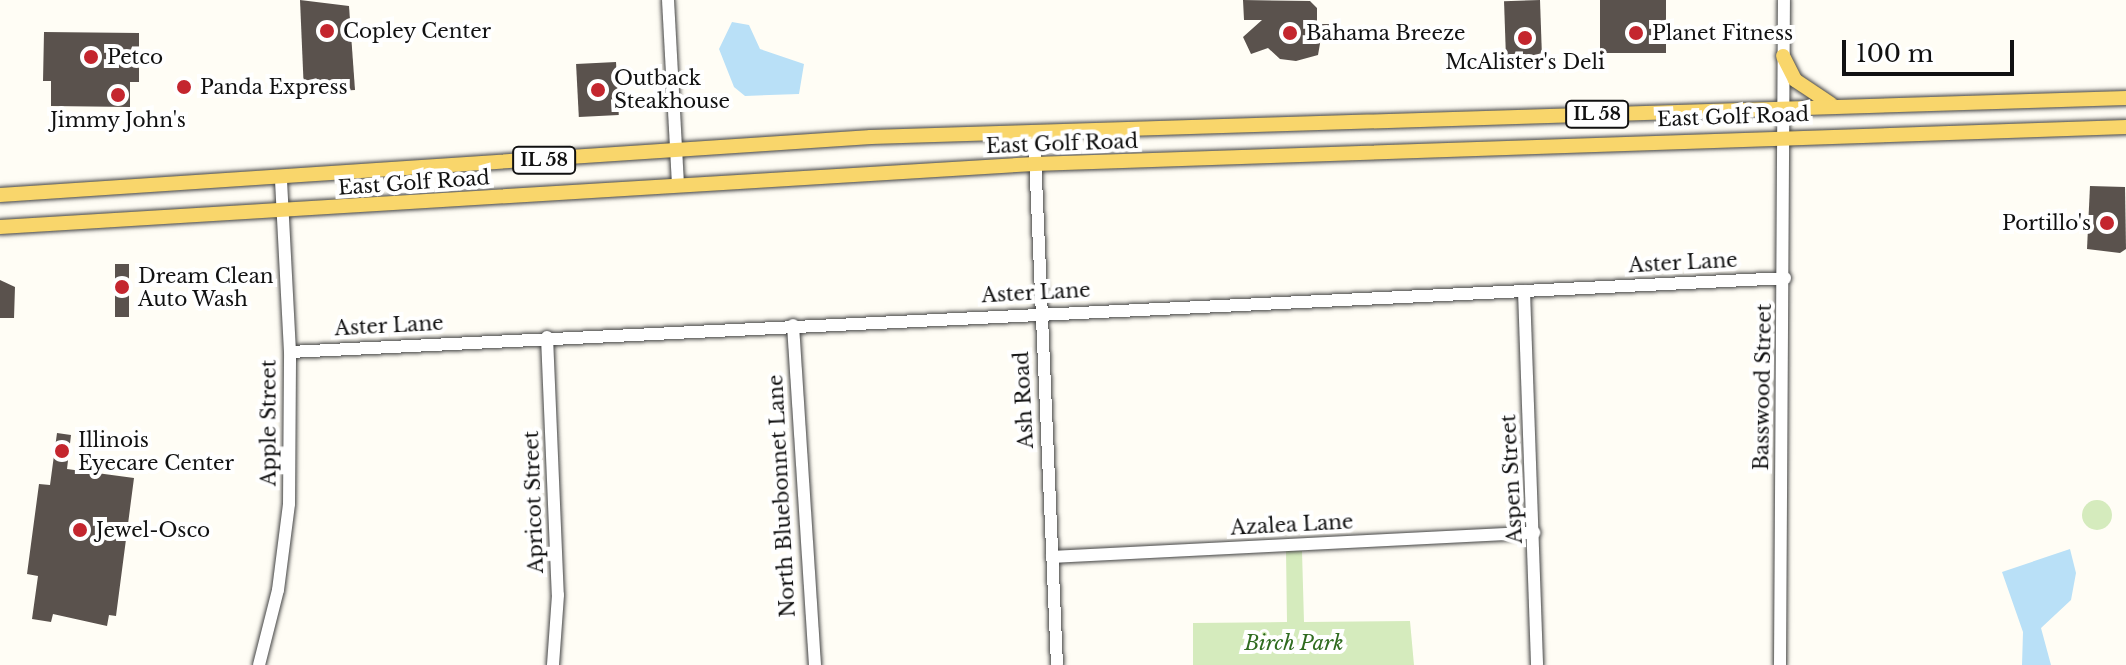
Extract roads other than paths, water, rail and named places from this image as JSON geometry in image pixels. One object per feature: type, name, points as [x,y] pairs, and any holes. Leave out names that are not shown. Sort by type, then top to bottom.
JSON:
[{"type":"main road","points":[[1783,56],[1804,89],[1839,107]]},
{"type":"main road","name":"East Golf Road","points":[[0,195],[675,151],[1034,132],[2126,98]]},
{"type":"main road","name":"East Golf Road","points":[[0,227],[284,213],[678,183],[1034,164],[1782,135],[2126,127]]},
{"type":"street","points":[[668,0],[678,183]]},
{"type":"street","name":"Basswood Street","points":[[1780,665],[1785,278],[1781,109],[1784,0]]},
{"type":"street","name":"Ash Road","points":[[1034,132],[1039,312],[1057,665]]},
{"type":"street","name":"Apple Street","points":[[259,665],[278,590],[289,504],[290,352],[281,179]]},
{"type":"street","name":"Aster Lane","points":[[290,352],[1039,312],[1785,278]]},
{"type":"street","name":"Aspen Street","points":[[1524,291],[1537,665]]},
{"type":"street","name":"North Bluebonnet Lane","points":[[793,325],[815,665]]},
{"type":"street","name":"Apricot Street","points":[[547,337],[558,595],[553,665]]},
{"type":"street","name":"Azalea Lane","points":[[1052,557],[1534,533]]},
{"type":"water","points":[[732,22],[749,25],[760,49],[804,64],[799,94],[745,96],[734,87],[719,49]]},
{"type":"water","points":[[2070,549],[2076,573],[2071,600],[2041,628],[2051,665],[2022,665],[2023,632],[2002,572]]},
{"type":"place","name":"Copley Center","points":[[327,31]]},
{"type":"place","name":"Bahama Breeze","points":[[1290,33]]},
{"type":"place","name":"Planet Fitness","points":[[1636,33]]},
{"type":"place","name":"McAlister's Deli","points":[[1525,38]]},
{"type":"place","name":"Petco","points":[[91,57]]},
{"type":"place","name":"Panda Express","points":[[184,87]]},
{"type":"place","name":"Outback Steakhouse","points":[[598,90]]},
{"type":"place","name":"Jimmy John's","points":[[118,95]]},
{"type":"place","name":"Portillo's","points":[[2107,223]]},
{"type":"place","name":"Dream Clean Auto Wash","points":[[122,287]]},
{"type":"place","name":"Illinois Eyecare Center","points":[[62,451]]},
{"type":"place","name":"Jewel-Osco","points":[[80,530]]},
{"type":"park label","name":"Birch Park","points":[[1294,643]]}]
